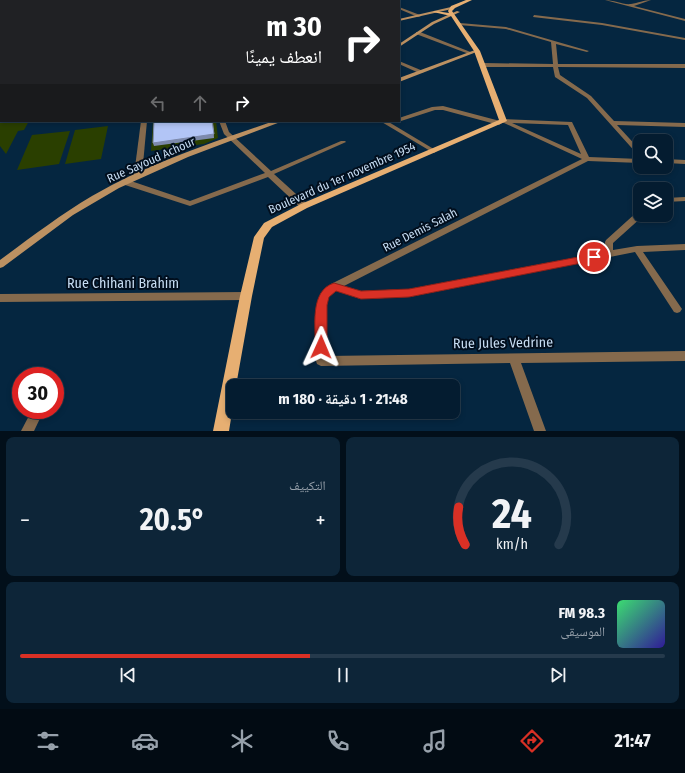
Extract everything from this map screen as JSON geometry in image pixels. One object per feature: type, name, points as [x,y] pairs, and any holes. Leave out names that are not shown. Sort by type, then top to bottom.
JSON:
[{"type":"main road","points":[[400,20],[451,8],[471,0]]},
{"type":"main road","points":[[400,45],[433,23],[458,12],[461,7],[471,0]]},
{"type":"main road","points":[[451,8],[452,14],[460,24],[474,52],[483,65],[501,122]]},
{"type":"main road","points":[[434,12],[452,14]]},
{"type":"main road","points":[[458,12],[460,24]]},
{"type":"main road","points":[[400,80],[474,52]]},
{"type":"main road","name":"Rue Sayoud Achour","points":[[0,265],[43,233],[94,199],[138,175],[231,138],[277,122]]},
{"type":"main road","name":"Boulevard du 1er novembre 1954","points":[[221,431],[246,296],[259,237],[268,225],[304,206],[501,122]]},
{"type":"street","points":[[297,0],[321,0]]},
{"type":"street","points":[[607,0],[685,20]]},
{"type":"street","points":[[630,6],[649,0]]},
{"type":"street","points":[[400,8],[419,16]]},
{"type":"street","points":[[534,16],[602,24],[685,39]]},
{"type":"street","points":[[460,24],[506,28],[586,51]]},
{"type":"street","points":[[418,33],[474,52]]},
{"type":"street","points":[[553,41],[557,76],[584,92],[633,146]]},
{"type":"street","points":[[400,62],[421,72]]},
{"type":"street","points":[[483,65],[685,66]]},
{"type":"street","points":[[400,120],[434,108],[443,108],[501,122],[587,159],[633,161]]},
{"type":"street","points":[[138,175],[144,122]]},
{"type":"street","points":[[222,122],[224,130],[231,138],[304,206]]},
{"type":"street","points":[[501,122],[570,123],[587,159]]},
{"type":"street","points":[[386,123],[434,151]]},
{"type":"street","points":[[613,123],[685,125]]},
{"type":"street","points":[[126,182],[190,204],[269,174],[344,142]]},
{"type":"street","name":"Rue Demis Salah","points":[[321,361],[322,305],[324,296],[334,287],[587,159]]},
{"type":"street","points":[[673,161],[685,162]]},
{"type":"street","points":[[673,200],[685,199]]},
{"type":"street","points":[[609,254],[609,242],[633,220]]},
{"type":"street","points":[[334,287],[361,295],[409,293],[609,254],[637,250],[685,247]]},
{"type":"street","points":[[637,250],[677,309]]},
{"type":"street","name":"Rue Chihani Brahim","points":[[0,298],[246,296]]},
{"type":"street","name":"Rue Jules Vedrine","points":[[321,361],[685,356]]},
{"type":"street","points":[[514,358],[540,431]]},
{"type":"street","points":[[27,431],[33,419]]},
{"type":"green space","points":[[0,122],[28,122],[24,130],[18,131],[6,154],[0,146]]},
{"type":"green space","points":[[153,122],[216,122],[218,138],[204,144],[151,151]]},
{"type":"green space","points":[[108,126],[101,159],[65,164],[75,130]]},
{"type":"green space","points":[[70,131],[59,164],[17,170],[32,135]]},
{"type":"building","points":[[154,122],[212,122],[214,134],[153,143]]},
{"type":"route","points":[[321,347],[322,305],[324,296],[334,287],[361,295],[409,293],[594,257]]}]
